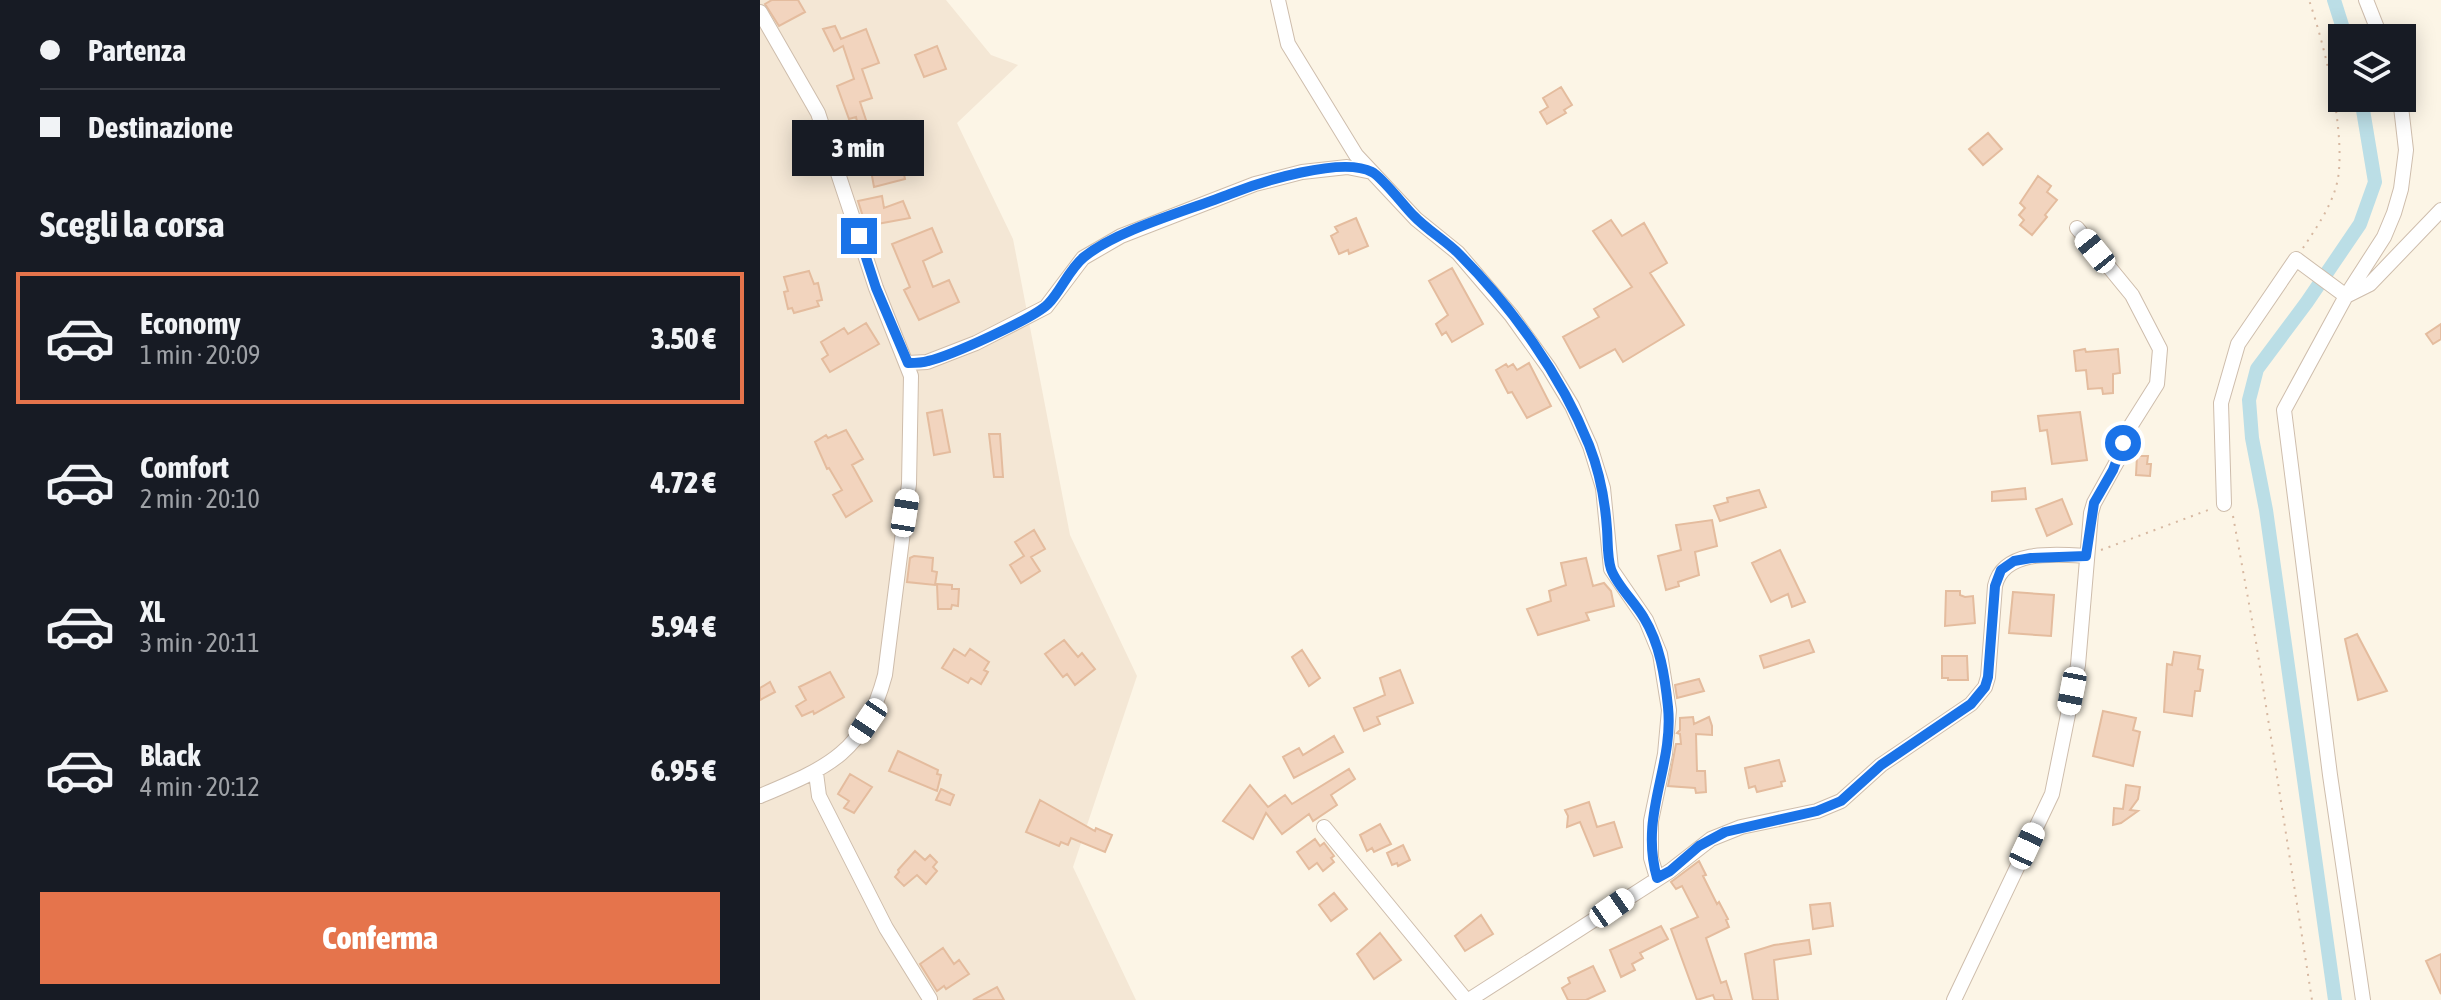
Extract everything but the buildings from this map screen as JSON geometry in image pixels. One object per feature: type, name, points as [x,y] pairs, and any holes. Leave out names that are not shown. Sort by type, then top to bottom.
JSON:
[{"type":"street","points":[[1278,0],[1288,44],[1356,155],[1416,219],[1458,253],[1511,315],[1572,406],[1590,446],[1603,488],[1611,569],[1646,620],[1660,654],[1669,710],[1665,754],[1651,821],[1651,858],[1657,878]]},
{"type":"street","points":[[2366,0],[2375,24]]},
{"type":"street","points":[[760,12],[818,113],[876,288],[908,363],[912,390],[909,484],[885,675],[879,697],[853,741],[837,758],[816,773],[760,796]]},
{"type":"street","points":[[2363,1000],[2330,775],[2284,410],[2346,296],[2384,237],[2401,189],[2406,150],[2402,112]]},
{"type":"street","points":[[908,363],[927,362],[976,343],[1046,307],[1083,258],[1121,236],[1255,184],[1302,172],[1347,167],[1372,172]]},
{"type":"street","points":[[2346,296],[2370,284],[2441,210]]},
{"type":"street","points":[[1954,1000],[2052,794],[2078,665],[2086,556],[2094,503],[2119,458],[2128,430],[2157,384],[2160,349],[2132,295],[2077,228]]},
{"type":"street","points":[[2224,504],[2221,403],[2238,344],[2296,259],[2346,296]]},
{"type":"street","points":[[1324,827],[1467,1000],[1590,924],[1670,871],[1699,846],[1725,832],[1817,811],[1841,801],[1881,765],[1971,704],[1985,687],[1995,586],[2001,570],[2014,561],[2031,558],[2086,556]]},
{"type":"street","points":[[816,773],[819,796],[886,928],[930,999]]},
{"type":"path","points":[[2296,259],[2325,215],[2339,172],[2337,120],[2320,32],[2309,0]]},
{"type":"path","points":[[2086,556],[2224,504],[2232,509],[2312,1000]]},
{"type":"shaded area","points":[[760,0],[946,0],[991,55],[1018,65],[957,123],[1013,239],[1070,535],[1137,676],[1073,867],[1136,1000],[760,1000]]},
{"type":"waterway","points":[[2334,0],[2342,24]]},
{"type":"waterway","points":[[2335,1000],[2266,510],[2252,438],[2249,400],[2257,369],[2360,224],[2375,182],[2363,112]]},
{"type":"route","points":[[859,236],[876,288],[908,363],[927,362],[976,343],[1046,307],[1083,258],[1121,236],[1255,184],[1302,172],[1347,167],[1372,172],[1416,219],[1458,253],[1511,315],[1572,406],[1590,446],[1603,488],[1611,569],[1646,620],[1660,654],[1669,710],[1665,754],[1651,821],[1651,858],[1657,878],[1699,846],[1725,832],[1817,811],[1841,801],[1881,765],[1971,704],[1985,687],[1988,677],[1995,586],[2001,570],[2014,561],[2031,558],[2086,556],[2094,503],[2119,458],[2123,443]]}]
